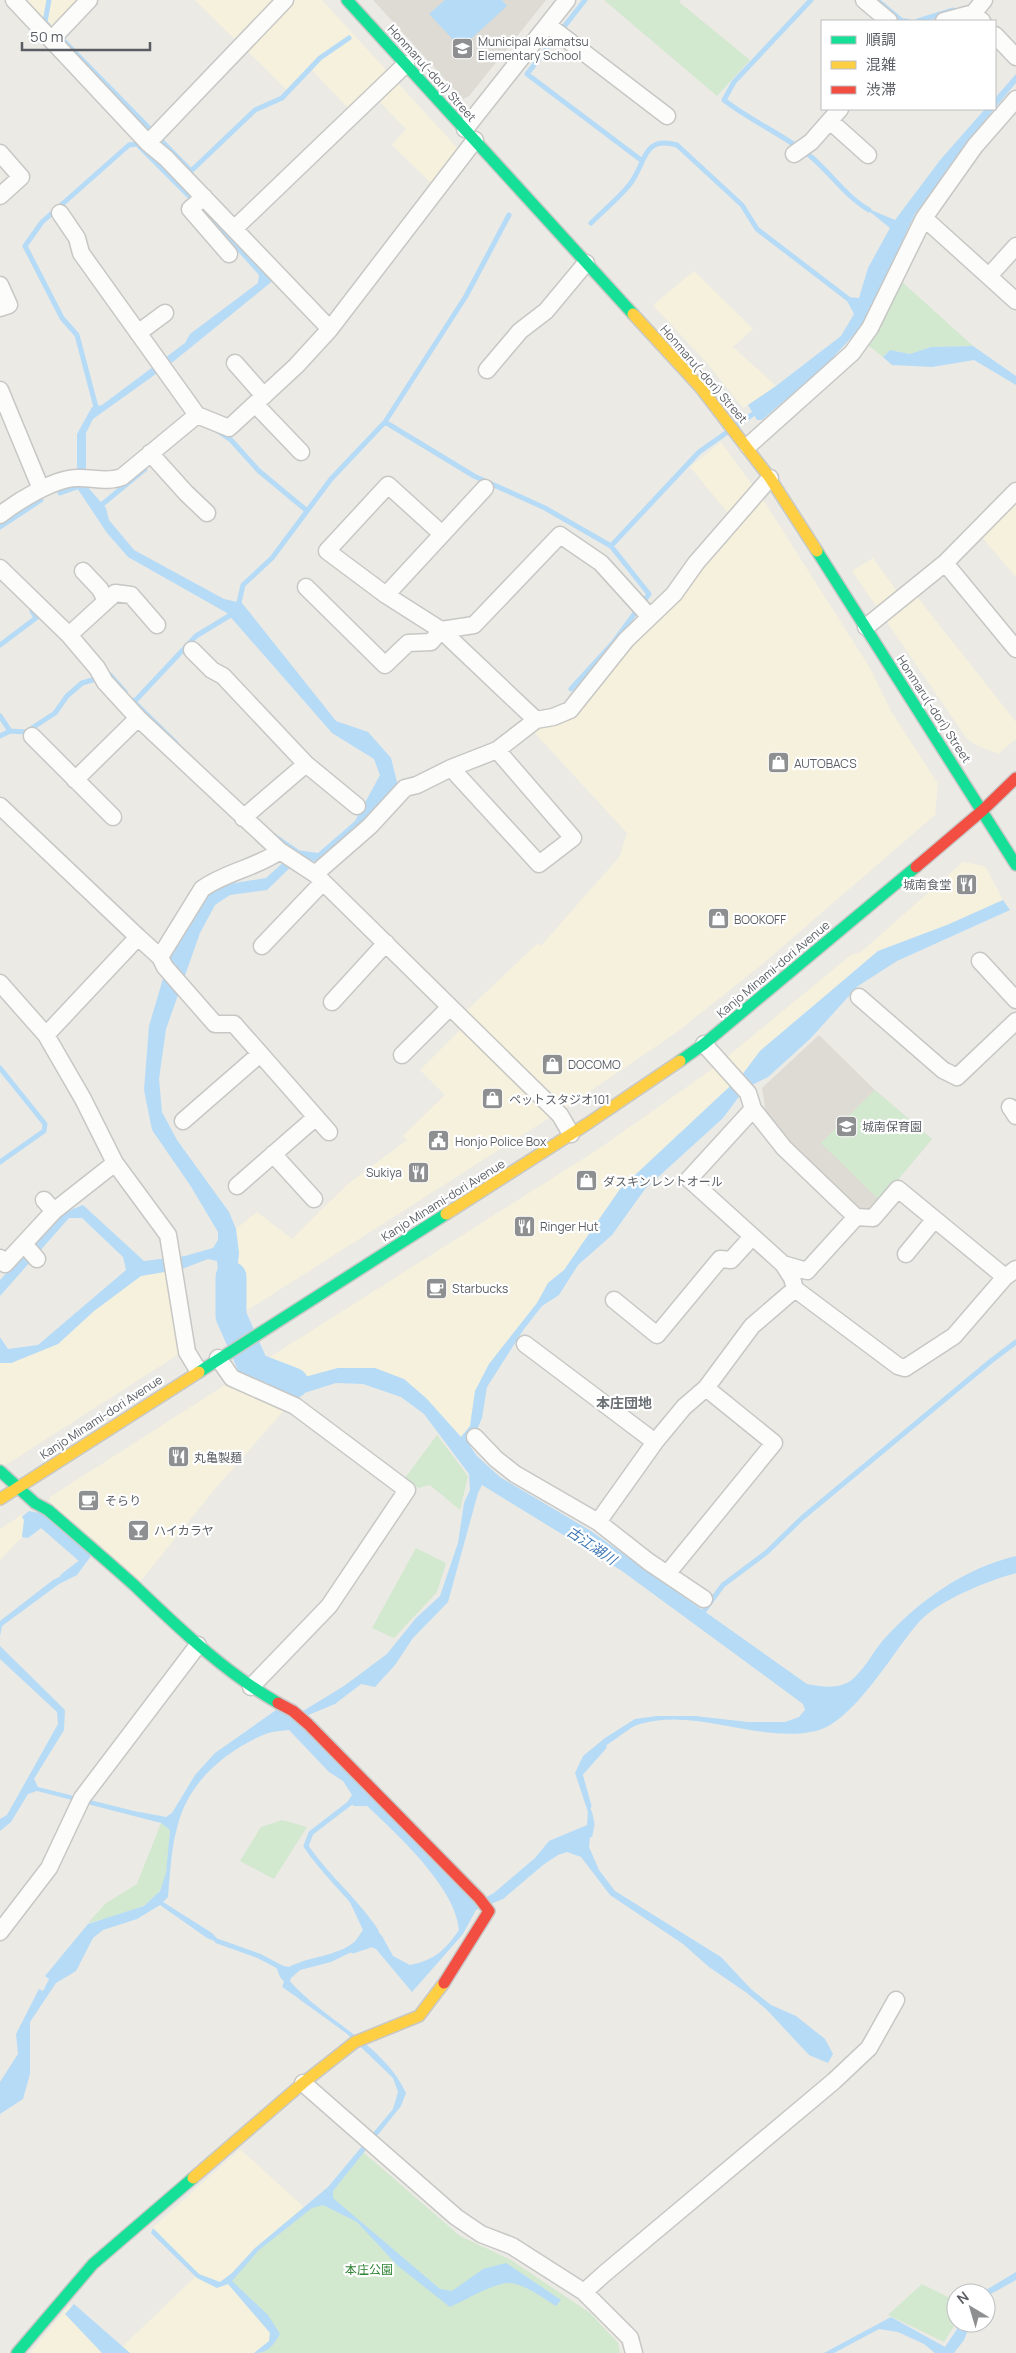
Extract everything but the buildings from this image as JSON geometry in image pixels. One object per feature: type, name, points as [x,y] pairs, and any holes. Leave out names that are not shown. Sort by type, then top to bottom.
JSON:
[{"type":"main road","name":"Honmaru(-dori) Street","points":[[347,0],[700,387],[743,441],[770,478],[984,810],[1016,865]]},
{"type":"main road","name":"Kanjo Minami-dori Avenue","points":[[0,1499],[198,1370],[571,1134],[704,1044],[984,810],[1016,778]]},
{"type":"main road","points":[[0,1471],[115,1568],[198,1644],[251,1686],[293,1711],[308,1724],[479,1898],[489,1911],[437,1993],[419,2016],[359,2041],[303,2083],[93,2264],[17,2353]]},
{"type":"street","points":[[14,0],[56,35],[153,138],[166,158],[330,329]]},
{"type":"street","points":[[56,35],[89,0]]},
{"type":"street","points":[[153,138],[284,0]]},
{"type":"street","points":[[60,213],[77,238],[81,253],[197,415],[229,428],[296,366],[330,329],[470,135],[556,31],[568,0]]},
{"type":"street","points":[[864,0],[888,20]]},
{"type":"street","points":[[955,20],[977,18],[984,0]]},
{"type":"street","points":[[556,31],[667,116]]},
{"type":"street","points":[[996,36],[1016,57]]},
{"type":"street","points":[[234,229],[406,64]]},
{"type":"street","points":[[743,441],[852,353],[870,328],[924,218],[975,146],[1016,99]]},
{"type":"street","points":[[798,151],[811,142],[835,115],[868,155]]},
{"type":"street","points":[[0,153],[21,177],[0,196]]},
{"type":"street","points":[[204,198],[190,209],[229,254]]},
{"type":"street","points":[[924,218],[1016,301]]},
{"type":"street","points":[[989,276],[1016,246]]},
{"type":"street","points":[[487,370],[520,331],[546,311],[586,263]]},
{"type":"street","points":[[0,285],[9,305],[0,308]]},
{"type":"street","points":[[138,333],[165,313]]},
{"type":"street","points":[[235,363],[260,400],[301,452]]},
{"type":"street","points":[[0,390],[41,489]]},
{"type":"street","points":[[0,515],[41,489],[81,478],[115,480],[122,477],[155,458],[197,415]]},
{"type":"street","points":[[155,458],[186,493],[207,513]]},
{"type":"street","points":[[262,946],[319,878],[405,788],[417,785],[450,768],[497,750],[536,720],[553,717],[570,710],[626,640],[674,594],[696,563],[770,478]]},
{"type":"street","points":[[442,534],[388,485],[327,551],[386,594],[441,630],[536,720]]},
{"type":"street","points":[[386,594],[485,488]]},
{"type":"street","points":[[866,627],[945,563],[1016,491]]},
{"type":"street","points":[[306,587],[384,665],[408,643],[430,642],[441,630],[474,625],[560,535],[601,563],[649,616]]},
{"type":"street","points":[[945,563],[1016,649]]},
{"type":"street","points":[[0,568],[69,635],[138,718],[248,813],[288,856],[319,878],[560,1115],[571,1134]]},
{"type":"street","points":[[82,572],[100,589],[106,601]]},
{"type":"street","points":[[69,635],[115,593],[131,595],[156,625]]},
{"type":"street","points":[[192,650],[212,670],[224,676],[306,764],[357,806]]},
{"type":"street","points":[[75,780],[138,718]]},
{"type":"street","points":[[32,736],[113,817]]},
{"type":"street","points":[[450,768],[539,864],[573,838],[497,750]]},
{"type":"street","points":[[248,813],[306,764]]},
{"type":"street","points":[[0,806],[163,962],[184,990],[215,1024],[234,1024],[329,1132]]},
{"type":"street","points":[[163,962],[202,889],[211,882],[268,860],[288,856]]},
{"type":"street","points":[[46,1035],[138,937]]},
{"type":"street","points":[[332,1002],[386,943]]},
{"type":"street","points":[[980,961],[1016,1000]]},
{"type":"street","points":[[0,983],[46,1035],[115,1163],[168,1235],[187,1352],[198,1370]]},
{"type":"street","points":[[859,997],[943,1070],[956,1077],[1016,1021]]},
{"type":"street","points":[[402,1054],[450,1007]]},
{"type":"street","points":[[704,1044],[748,1093],[753,1109],[784,1148],[856,1217],[873,1218],[898,1189],[934,1220],[1010,1273],[954,1336],[905,1368],[898,1366],[795,1289],[792,1278],[783,1264],[689,1179],[753,1109]]},
{"type":"street","points":[[183,1121],[260,1054]]},
{"type":"street","points":[[237,1186],[316,1117]]},
{"type":"street","points":[[273,1154],[314,1199]]},
{"type":"street","points":[[0,1258],[5,1264],[24,1244],[49,1205],[115,1163]]},
{"type":"street","points":[[783,1264],[808,1271],[856,1217]]},
{"type":"street","points":[[906,1254],[934,1220]]},
{"type":"street","points":[[614,1300],[657,1335],[720,1259],[731,1260],[752,1237]]},
{"type":"street","points":[[24,1244],[37,1259]]},
{"type":"street","points":[[598,1522],[655,1442],[684,1407],[706,1388],[752,1326],[795,1289]]},
{"type":"street","points":[[525,1344],[655,1442]]},
{"type":"street","points":[[218,1358],[232,1378],[295,1406],[407,1490],[329,1606],[251,1686]]},
{"type":"street","points":[[667,1574],[774,1443],[706,1388]]},
{"type":"street","points":[[475,1437],[496,1459],[515,1474],[598,1522],[704,1600]]},
{"type":"street","points":[[0,1932],[48,1868],[80,1803],[198,1644]]},
{"type":"street","points":[[584,2292],[834,2081],[868,2048],[896,2000]]},
{"type":"street","points":[[303,2083],[462,2221],[481,2234],[512,2246],[584,2292],[630,2338],[634,2353]]},
{"type":"shaded area","points":[[22,0],[85,0],[54,34]]},
{"type":"shaded area","points":[[195,0],[322,0],[461,152],[435,187],[392,145],[406,129],[372,94],[352,112],[311,69],[290,93]]},
{"type":"shaded area","name":"Municipal Akamatsu Elementary School","points":[[373,0],[546,0],[469,96],[463,99]]},
{"type":"shaded area","points":[[694,271],[753,329],[733,347],[776,386],[743,408],[706,362],[653,305]]},
{"type":"shaded area","points":[[721,442],[753,486],[728,513],[690,467]]},
{"type":"shaded area","points":[[762,498],[870,668],[891,711],[938,784],[935,815],[760,966],[677,1032],[564,1109],[466,1011],[538,943],[541,946],[620,856],[627,833],[533,731],[631,646]]},
{"type":"shaded area","points":[[1016,499],[1016,577],[979,534]]},
{"type":"shaded area","points":[[873,558],[904,601],[914,593],[1016,722],[1016,739],[998,754],[978,746],[967,739],[852,571]]},
{"type":"shaded area","points":[[963,862],[985,866],[1003,900],[947,925],[878,951],[760,1051],[742,1075],[564,1270],[548,1283],[537,1303],[489,1364],[475,1391],[470,1426],[461,1437],[426,1398],[338,1368],[301,1378],[273,1369],[262,1362],[597,1150],[711,1070],[851,955],[861,952]]},
{"type":"shaded area","points":[[463,1027],[549,1113],[549,1118],[240,1315],[236,1281],[239,1253],[236,1229],[257,1212],[292,1239],[348,1184],[407,1140],[403,1136],[445,1095],[420,1070]]},
{"type":"shaded area","name":"城南保育園","points":[[819,1035],[875,1090],[932,1139],[871,1211],[860,1209],[789,1143],[766,1113],[762,1088]]},
{"type":"shaded area","points":[[168,1271],[179,1354],[4,1466],[0,1462],[0,1363],[12,1363],[58,1344],[94,1311],[141,1276]]},
{"type":"shaded area","points":[[228,1383],[286,1408],[214,1490],[139,1583],[48,1503],[50,1497]]},
{"type":"shaded area","points":[[21,1515],[24,1520],[22,1537],[0,1560],[0,1529]]},
{"type":"shaded area","points":[[240,2149],[307,2210],[269,2342],[257,2353],[30,2353],[69,2305],[120,2349],[198,2274],[151,2229]]},
{"type":"green space","points":[[604,0],[681,0],[679,2],[750,60],[717,96]]},
{"type":"green space","points":[[900,280],[973,346],[931,347],[910,354],[890,350],[883,357],[868,345]]},
{"type":"green space","points":[[875,1090],[932,1139],[880,1201],[821,1143]]},
{"type":"green space","points":[[437,1435],[468,1476],[460,1510],[430,1485],[418,1488],[405,1478]]},
{"type":"green space","points":[[416,1548],[446,1563],[437,1592],[394,1638],[372,1628]]},
{"type":"green space","points":[[282,1820],[307,1827],[274,1879],[240,1861],[261,1827]]},
{"type":"green space","points":[[161,1823],[170,1829],[166,1876],[160,1890],[147,1904],[138,1909],[88,1923],[106,1903],[137,1884]]},
{"type":"green space","name":"本庄公園","points":[[363,2152],[460,2236],[511,2260],[590,2313],[618,2343],[620,2353],[257,2353],[269,2342],[272,2333],[229,2282],[257,2250],[307,2210]]},
{"type":"green space","points":[[922,2284],[946,2296],[946,2333],[950,2333],[944,2342],[888,2315]]},
{"type":"water","points":[[445,0],[502,0],[507,6],[461,48],[429,14]]},
{"type":"water","points":[[1016,74],[1016,83],[996,107],[996,97]]},
{"type":"water","points":[[984,110],[993,110],[915,214],[862,326],[826,365],[762,420],[757,420],[748,405],[841,336],[854,314],[845,297],[859,298],[868,268],[890,228],[864,207],[895,220],[941,159]]},
{"type":"water","points":[[208,210],[275,279],[174,361],[93,419],[86,433],[86,485],[106,508],[109,520],[134,550],[224,599],[242,603],[336,721],[368,732],[391,758],[398,786],[356,831],[318,862],[300,858],[267,890],[230,895],[215,905],[200,933],[166,1029],[159,1079],[162,1112],[177,1140],[229,1212],[236,1229],[239,1253],[236,1281],[240,1315],[225,1325],[222,1314],[217,1261],[208,1259],[182,1269],[141,1276],[94,1311],[58,1344],[11,1363],[0,1363],[0,1337],[8,1349],[38,1345],[126,1270],[123,1257],[82,1218],[69,1218],[0,1296],[0,1280],[63,1213],[83,1205],[144,1261],[185,1256],[213,1248],[218,1240],[218,1232],[190,1185],[152,1130],[144,1090],[149,1026],[170,955],[208,894],[222,885],[266,878],[297,850],[318,853],[355,821],[380,775],[374,759],[332,733],[227,613],[128,557],[107,533],[77,488],[77,434],[92,407],[102,405],[185,343],[190,334],[258,283],[259,275],[203,213]]},
{"type":"water","points":[[973,346],[1016,376],[1016,385],[974,360],[932,367],[892,365],[883,357],[890,350],[910,354],[931,347]]},
{"type":"water","points":[[1003,900],[1010,910],[897,961],[858,986],[810,1039],[768,1077],[752,1085],[741,1094],[723,1118],[645,1189],[612,1235],[578,1265],[559,1295],[542,1306],[524,1329],[487,1387],[482,1418],[470,1446],[477,1456],[500,1477],[591,1531],[807,1684],[832,1687],[849,1682],[862,1669],[885,1638],[928,1599],[961,1577],[997,1561],[1016,1556],[1016,1573],[964,1592],[939,1606],[919,1622],[859,1700],[830,1725],[816,1731],[794,1734],[772,1733],[684,1720],[662,1720],[640,1724],[634,1726],[601,1749],[587,1763],[580,1774],[592,1813],[589,1847],[599,1870],[615,1891],[721,1957],[751,1989],[771,2005],[796,2016],[825,2039],[833,2054],[828,2063],[809,2055],[767,2010],[747,1993],[709,1967],[683,1944],[610,1895],[581,1857],[567,1852],[558,1855],[543,1865],[503,1899],[476,1910],[463,1934],[412,1992],[376,1949],[366,1945],[331,1962],[300,1970],[289,1980],[319,2008],[383,2060],[396,2076],[406,2093],[401,2106],[333,2191],[333,2198],[440,2289],[452,2291],[483,2269],[506,2263],[561,2300],[556,2306],[527,2288],[509,2283],[488,2289],[450,2307],[398,2266],[357,2222],[323,2205],[312,2208],[259,2250],[232,2281],[268,2315],[280,2334],[270,2348],[263,2352],[254,2353],[269,2341],[270,2333],[228,2284],[217,2288],[197,2278],[151,2233],[153,2228],[199,2274],[220,2282],[232,2273],[255,2248],[328,2187],[393,2109],[398,2092],[393,2078],[346,2033],[299,1999],[280,1977],[275,1964],[289,1967],[339,1951],[354,1942],[363,1930],[348,1898],[382,1936],[393,1956],[410,1965],[433,1957],[444,1949],[459,1930],[455,1914],[448,1897],[409,1846],[367,1806],[354,1806],[348,1801],[352,1795],[343,1781],[329,1772],[289,1730],[263,1735],[234,1751],[209,1771],[189,1797],[182,1812],[175,1836],[168,1897],[163,1902],[212,1933],[222,1944],[207,1938],[160,1905],[137,1919],[103,1930],[93,1938],[76,1971],[56,1983],[30,2022],[30,2074],[23,2099],[0,2114],[0,2082],[18,2054],[16,2034],[39,1989],[43,1991],[49,1979],[45,1976],[88,1924],[144,1906],[160,1891],[166,1873],[170,1830],[161,1823],[37,1791],[28,1794],[11,1822],[0,1831],[0,1819],[7,1815],[58,1724],[57,1712],[0,1659],[0,1646],[65,1710],[64,1730],[34,1779],[38,1787],[166,1817],[172,1813],[195,1775],[215,1753],[279,1708],[303,1711],[344,1686],[387,1654],[416,1618],[440,1596],[458,1543],[464,1503],[470,1490],[469,1474],[424,1414],[401,1397],[363,1384],[336,1383],[301,1394],[246,1378],[245,1374],[262,1362],[273,1369],[301,1378],[338,1368],[375,1368],[404,1379],[426,1398],[461,1437],[470,1426],[475,1391],[489,1364],[537,1303],[548,1283],[564,1270],[620,1189],[742,1075],[760,1051],[878,951],[947,925]],"holes":[[[482,1485],[622,1571],[803,1704],[805,1710],[799,1717],[785,1722],[748,1722],[695,1716],[657,1716],[635,1719],[605,1738],[583,1756],[575,1773],[588,1812],[587,1825],[549,1841],[535,1858],[494,1893],[475,1903],[306,1716],[335,1704],[361,1684],[375,1687],[395,1665],[413,1638],[448,1602],[478,1493]]]},
{"type":"water","points":[[29,1511],[45,1514],[91,1556],[77,1575],[59,1584],[2,1626],[0,1636],[0,1621],[53,1580],[73,1570],[79,1561],[41,1528],[28,1538],[22,1537],[24,1520],[22,1517]]},
{"type":"water","points":[[1016,2272],[1016,2280],[996,2291],[996,2284]]},
{"type":"water","points":[[74,2304],[130,2353],[102,2353],[65,2314]]},
{"type":"water","points":[[891,2317],[945,2347],[954,2333],[967,2333],[954,2353],[935,2353],[924,2344],[898,2332],[879,2329],[834,2353],[824,2353]]},
{"type":"waterway","points":[[48,25],[45,22],[49,0]]},
{"type":"waterway","points":[[585,0],[527,74],[641,160]]},
{"type":"waterway","points":[[811,0],[734,82],[724,100],[809,155],[845,191],[869,210]]},
{"type":"waterway","points":[[877,0],[901,20]]},
{"type":"waterway","points":[[921,20],[953,10]]},
{"type":"waterway","points":[[58,35],[191,171],[255,110],[282,98],[320,58],[349,38]]},
{"type":"waterway","points":[[97,411],[77,335],[62,318],[25,246],[42,222],[129,145],[137,144],[210,217]]},
{"type":"waterway","points":[[591,223],[630,184],[646,153],[651,148],[657,144],[677,145],[742,205],[757,229],[851,301]]},
{"type":"waterway","points":[[385,422],[466,296],[509,215]]},
{"type":"waterway","points":[[737,425],[759,410]]},
{"type":"waterway","points":[[238,607],[243,585],[272,558],[331,479],[385,422],[474,476],[545,508],[611,546],[649,594],[613,643],[571,689]]},
{"type":"waterway","points":[[218,431],[231,440],[259,471],[306,510]]},
{"type":"waterway","points":[[611,546],[699,452],[726,433]]},
{"type":"waterway","points":[[99,507],[145,469]]},
{"type":"waterway","points":[[60,493],[80,486]]},
{"type":"waterway","points":[[0,527],[41,500]]},
{"type":"waterway","points":[[0,645],[36,618],[32,611]]},
{"type":"waterway","points":[[134,702],[196,636],[234,613]]},
{"type":"waterway","points":[[0,736],[10,731],[26,732],[55,713],[67,696],[82,683],[110,675],[125,692]]},
{"type":"waterway","points":[[132,700],[176,743]]},
{"type":"waterway","points":[[0,716],[10,731]]},
{"type":"waterway","points":[[273,835],[299,853]]},
{"type":"waterway","points":[[0,1068],[45,1124],[44,1131],[0,1162]]},
{"type":"waterway","name":"古江湖川","points":[[231,1277],[231,1316],[254,1368],[293,1383]]},
{"type":"waterway","points":[[701,1615],[723,1585],[767,1552],[802,1518],[1016,1342]]},
{"type":"waterway","points":[[63,1576],[80,1563]]},
{"type":"waterway","points":[[589,1806],[580,1774],[604,1747]]},
{"type":"waterway","points":[[354,1800],[311,1833],[306,1846],[376,1931]]},
{"type":"waterway","points":[[590,1814],[592,1824],[590,1835]]},
{"type":"waterway","points":[[217,1941],[259,1956],[280,1967]]},
{"type":"waterway","points":[[353,1951],[371,1945]]},
{"type":"waterway","points":[[288,1979],[285,1986],[298,1995]]},
{"type":"traffic: fast","points":[[347,0],[633,314]]},
{"type":"traffic: fast","points":[[817,551],[1016,865]]},
{"type":"traffic: fast","points":[[680,1061],[704,1044],[916,867]]},
{"type":"traffic: fast","points":[[199,1372],[446,1214]]},
{"type":"traffic: fast","points":[[0,1471],[35,1503],[48,1510],[102,1557],[203,1648],[239,1678],[278,1703]]},
{"type":"traffic: fast","points":[[17,2353],[93,2264],[193,2178]]},
{"type":"traffic: slow","points":[[633,314],[700,387],[770,478],[817,551]]},
{"type":"traffic: slow","points":[[446,1214],[587,1124],[680,1061]]},
{"type":"traffic: slow","points":[[0,1499],[199,1372]]},
{"type":"traffic: slow","points":[[193,2178],[303,2083],[355,2042],[419,2016],[444,1983]]},
{"type":"traffic: jam","points":[[916,867],[983,810],[1016,778]]},
{"type":"traffic: jam","points":[[278,1703],[293,1711],[308,1724],[479,1898],[489,1911],[444,1983]]},
{"type":"place","name":"Municipal Akamatsu Elementary School","points":[[462,48]]},
{"type":"place","name":"AUTOBACS","points":[[778,763]]},
{"type":"place","name":"城南食堂","points":[[967,884]]},
{"type":"place","name":"BOOKOFF","points":[[718,919]]},
{"type":"place","name":"DOCOMO","points":[[552,1064]]},
{"type":"place","name":"ペットスタジオ101","points":[[493,1099]]},
{"type":"place","name":"城南保育園","points":[[846,1126]]},
{"type":"place","name":"Honjo Police Box","points":[[439,1141]]},
{"type":"place","name":"Sukiya","points":[[418,1172]]},
{"type":"place","name":"ダスキンレントオール","points":[[587,1181]]},
{"type":"place","name":"Ringer Hut","points":[[524,1226]]},
{"type":"place","name":"Starbucks","points":[[436,1288]]},
{"type":"place","name":"丸亀製麺","points":[[178,1457]]},
{"type":"place","name":"そらり","points":[[89,1500]]},
{"type":"place","name":"ハイカラヤ","points":[[138,1530]]},
{"type":"district","name":"本庄団地","points":[[624,1402]]}]
